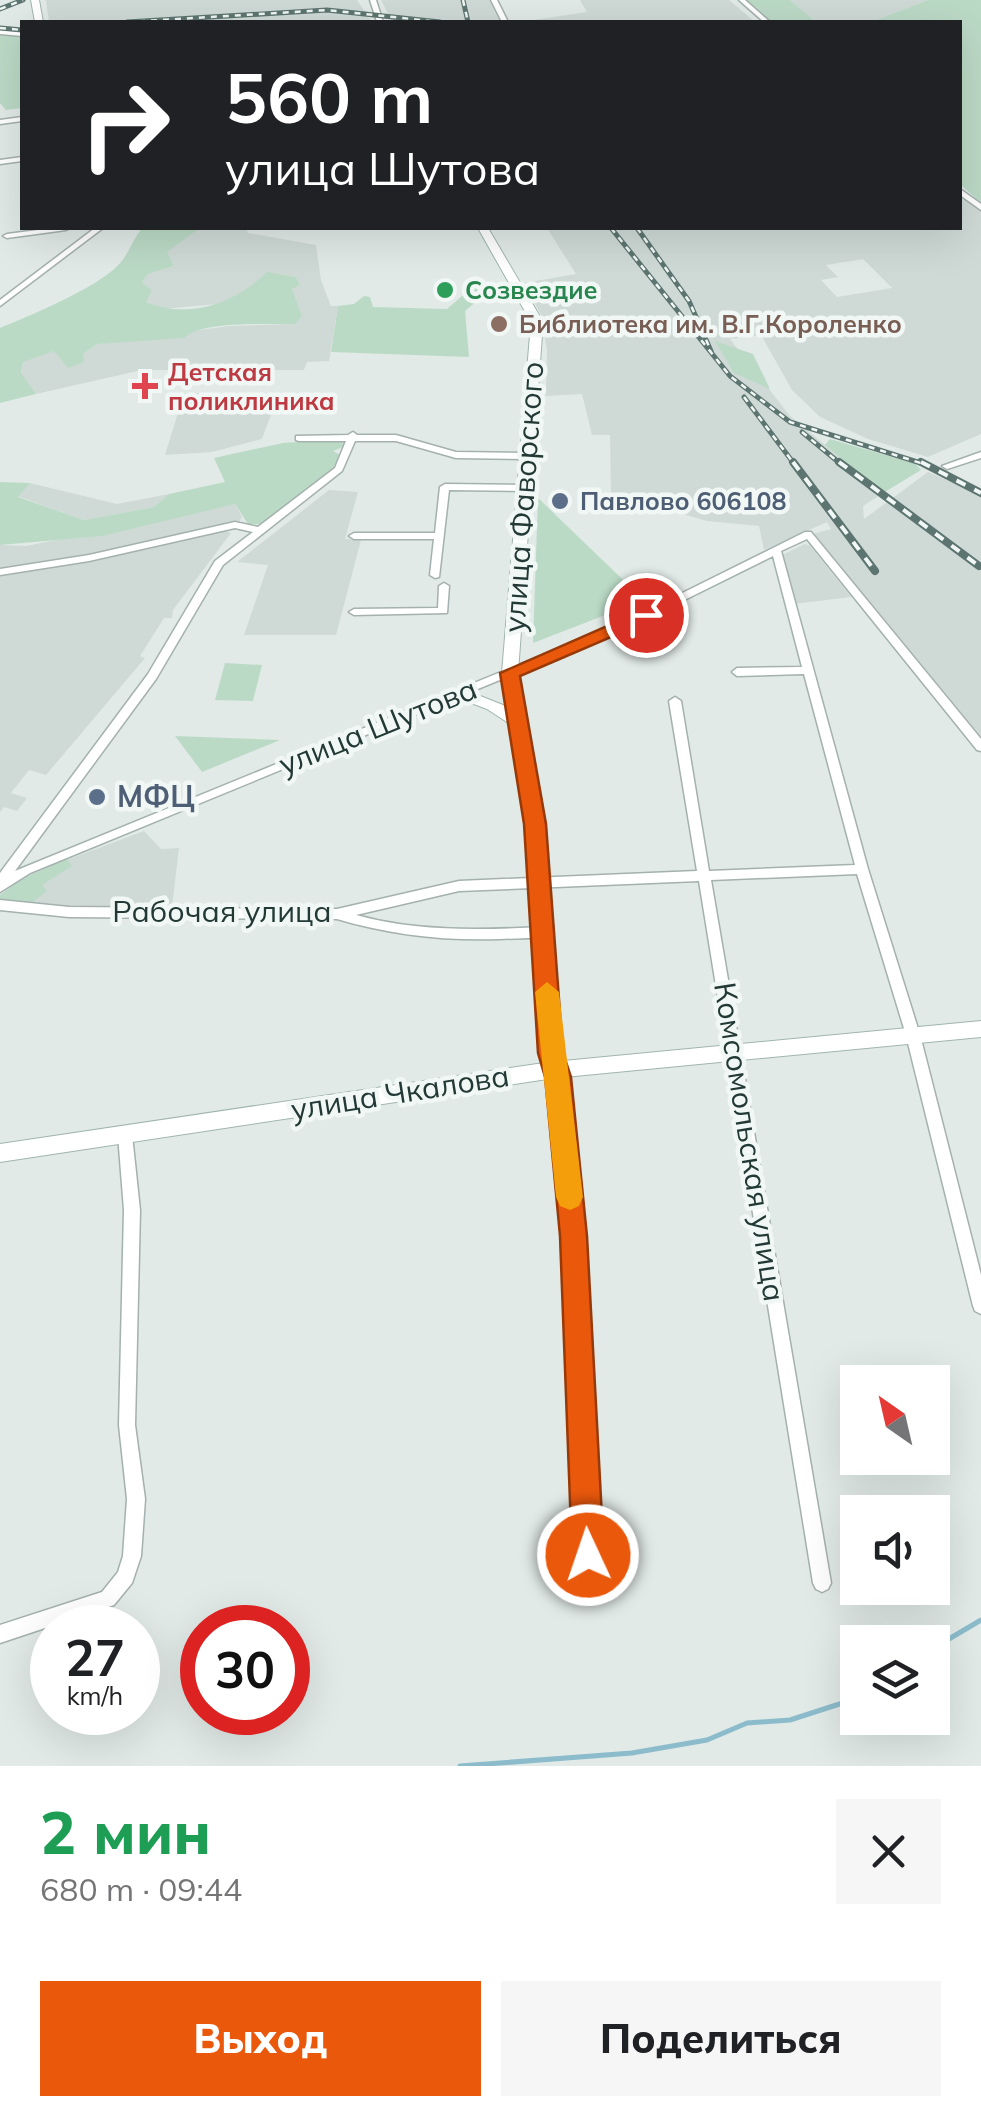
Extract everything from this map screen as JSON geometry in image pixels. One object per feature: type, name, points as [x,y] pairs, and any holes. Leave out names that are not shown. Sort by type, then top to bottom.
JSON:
[{"type":"street","points":[[742,0],[765,20]]},
{"type":"street","points":[[8,236],[52,230]]},
{"type":"street","points":[[0,304],[95,230]]},
{"type":"street","name":"улица Фаворского","points":[[484,230],[532,315],[536,335],[510,673],[540,882],[554,1070],[574,1236],[588,1555]]},
{"type":"street","points":[[0,885],[152,676],[219,563],[339,469],[353,436]]},
{"type":"street","points":[[299,438],[396,438],[456,455],[527,456]]},
{"type":"street","points":[[947,466],[981,455]]},
{"type":"street","points":[[435,576],[445,488],[524,488]]},
{"type":"street","points":[[0,572],[88,558],[234,525],[262,531]]},
{"type":"street","name":"улица Шутова","points":[[0,885],[26,870],[632,622],[808,534],[981,747]]},
{"type":"street","points":[[354,536],[438,536]]},
{"type":"street","points":[[776,550],[862,869],[913,1034],[981,1306]]},
{"type":"street","points":[[354,612],[443,610],[444,586]]},
{"type":"street","points":[[737,672],[806,670]]},
{"type":"street","points":[[460,693],[493,705],[516,720]]},
{"type":"street","name":"Комсомольская улица","points":[[675,701],[822,1583]]},
{"type":"street","name":"Рабочая улица","points":[[0,905],[69,912],[337,914],[459,886],[862,869]]},
{"type":"street","points":[[337,914],[391,932],[543,932]]},
{"type":"street","name":"улица Чкалова","points":[[0,1153],[554,1070],[981,1029]]},
{"type":"street","points":[[0,1634],[108,1600],[126,1577],[132,1556],[136,1499],[127,1426],[132,1210],[125,1135]]},
{"type":"shaded area","points":[[46,0],[357,0],[371,20],[49,20]]},
{"type":"shaded area","points":[[381,0],[489,0],[499,20],[391,20]]},
{"type":"shaded area","points":[[580,0],[729,0],[753,20],[533,20],[587,12]]},
{"type":"shaded area","points":[[790,0],[928,0],[876,20],[814,20]]},
{"type":"shaded area","points":[[962,196],[981,210],[981,434],[928,457],[868,439],[820,417],[792,390],[761,335],[730,339],[790,416],[883,493],[863,506],[864,519],[928,472],[981,495],[981,742],[813,534],[831,529],[827,522],[764,550],[759,526],[707,521],[611,493],[610,435],[592,435],[582,394],[546,396],[547,350],[541,315],[524,283],[576,274],[548,230],[962,230]],"holes":[[[863,259],[892,288],[837,297],[821,280],[838,277],[826,265]]]},
{"type":"shaded area","points":[[194,230],[247,230],[316,245],[321,280],[331,306],[338,306],[329,361],[307,362],[304,370],[142,370],[36,394],[21,374],[23,362],[36,355],[54,351],[83,354],[97,344],[229,326],[295,324],[292,288],[300,285],[296,277],[285,275],[267,273],[241,296],[218,304],[162,309],[145,301],[152,290],[142,282],[148,274],[174,266],[166,252]]},
{"type":"shaded area","points":[[184,393],[279,393],[262,439],[212,452],[165,455]]},
{"type":"shaded area","points":[[30,483],[117,504],[169,494],[154,507],[84,520],[17,496]]},
{"type":"shaded area","points":[[329,490],[358,492],[345,539],[361,540],[336,635],[244,635],[268,565],[237,562]]},
{"type":"shaded area","points":[[235,504],[242,517],[238,523],[89,557],[0,570],[0,545],[26,546]]},
{"type":"shaded area","points":[[224,530],[231,533],[173,610],[172,618],[164,618],[140,656],[145,658],[46,775],[29,770],[11,793],[27,798],[17,811],[4,807],[0,812],[0,575],[99,560]]},
{"type":"shaded area","points":[[805,544],[851,597],[794,604],[780,556]]},
{"type":"shaded area","points":[[144,831],[161,849],[179,848],[172,907],[34,908],[0,895],[53,865]]},
{"type":"green space","points":[[745,0],[790,0],[814,20],[769,20]]},
{"type":"green space","points":[[928,0],[981,0],[981,203],[962,186],[962,20],[876,20]]},
{"type":"green space","points":[[0,35],[20,37],[20,108],[6,110],[0,103]]},
{"type":"green space","points":[[141,230],[197,230],[167,252],[174,266],[148,274],[142,282],[152,290],[146,302],[195,309],[226,300],[267,272],[296,277],[300,285],[292,289],[302,316],[295,324],[221,326],[184,338],[97,344],[83,354],[84,362],[68,368],[54,351],[23,362],[21,373],[36,394],[0,403],[0,328],[64,300],[98,281],[121,262]]},
{"type":"green space","points":[[478,282],[484,295],[465,311],[469,357],[331,352],[338,306],[354,304],[364,296],[370,297],[373,307],[447,309]]},
{"type":"green space","points":[[715,341],[753,354],[770,389],[734,373]]},
{"type":"green space","points":[[341,439],[345,442],[333,451],[340,455],[332,470],[268,524],[248,524],[235,504],[102,536],[0,545],[0,482],[30,483],[18,497],[84,520],[154,507],[169,494],[225,482],[214,458],[283,443]]},
{"type":"green space","points":[[830,439],[916,464],[921,470],[883,493],[825,445]]},
{"type":"green space","points":[[538,498],[644,600],[533,643]]},
{"type":"green space","points":[[225,663],[262,665],[253,701],[215,700]]},
{"type":"green space","points":[[175,736],[280,740],[202,772]]},
{"type":"green space","points":[[67,859],[72,866],[42,885],[47,891],[35,900],[34,908],[0,901],[0,895],[21,879]]},
{"type":"waterway","points":[[950,1638],[981,1620]]},
{"type":"waterway","points":[[460,1766],[632,1753],[707,1740],[747,1723],[790,1720],[840,1704]]},
{"type":"railway","points":[[0,9],[23,0]]},
{"type":"railway","points":[[463,0],[468,20]]},
{"type":"railway","points":[[160,20],[327,10],[421,20]]},
{"type":"railway","points":[[0,28],[20,30]]},
{"type":"railway","points":[[613,230],[730,376],[790,422],[927,465]]},
{"type":"railway","points":[[638,230],[689,301],[711,351]]},
{"type":"railway","points":[[744,397],[795,465]]},
{"type":"railway","points":[[802,432],[842,465]]},
{"type":"railway","points":[[793,462],[875,571]]},
{"type":"railway","points":[[839,462],[979,566]]},
{"type":"railway","points":[[921,462],[927,465]]},
{"type":"railway","points":[[927,465],[981,493]]},
{"type":"slow traffic","points":[[547,992],[570,1197]]},
{"type":"place","name":"Созвездие","points":[[445,290]]},
{"type":"place","name":"Библиотека им. В.Г.Короленко","points":[[499,324]]},
{"type":"place","name":"Детская поликлиника","points":[[145,386]]},
{"type":"place","name":"Павлово 606108","points":[[560,501]]},
{"type":"place","name":"МФЦ","points":[[97,797]]},
{"type":"route","points":[[588,1555],[574,1236],[558,1077],[551,1053],[535,824],[520,752],[510,673],[646,615]]}]
